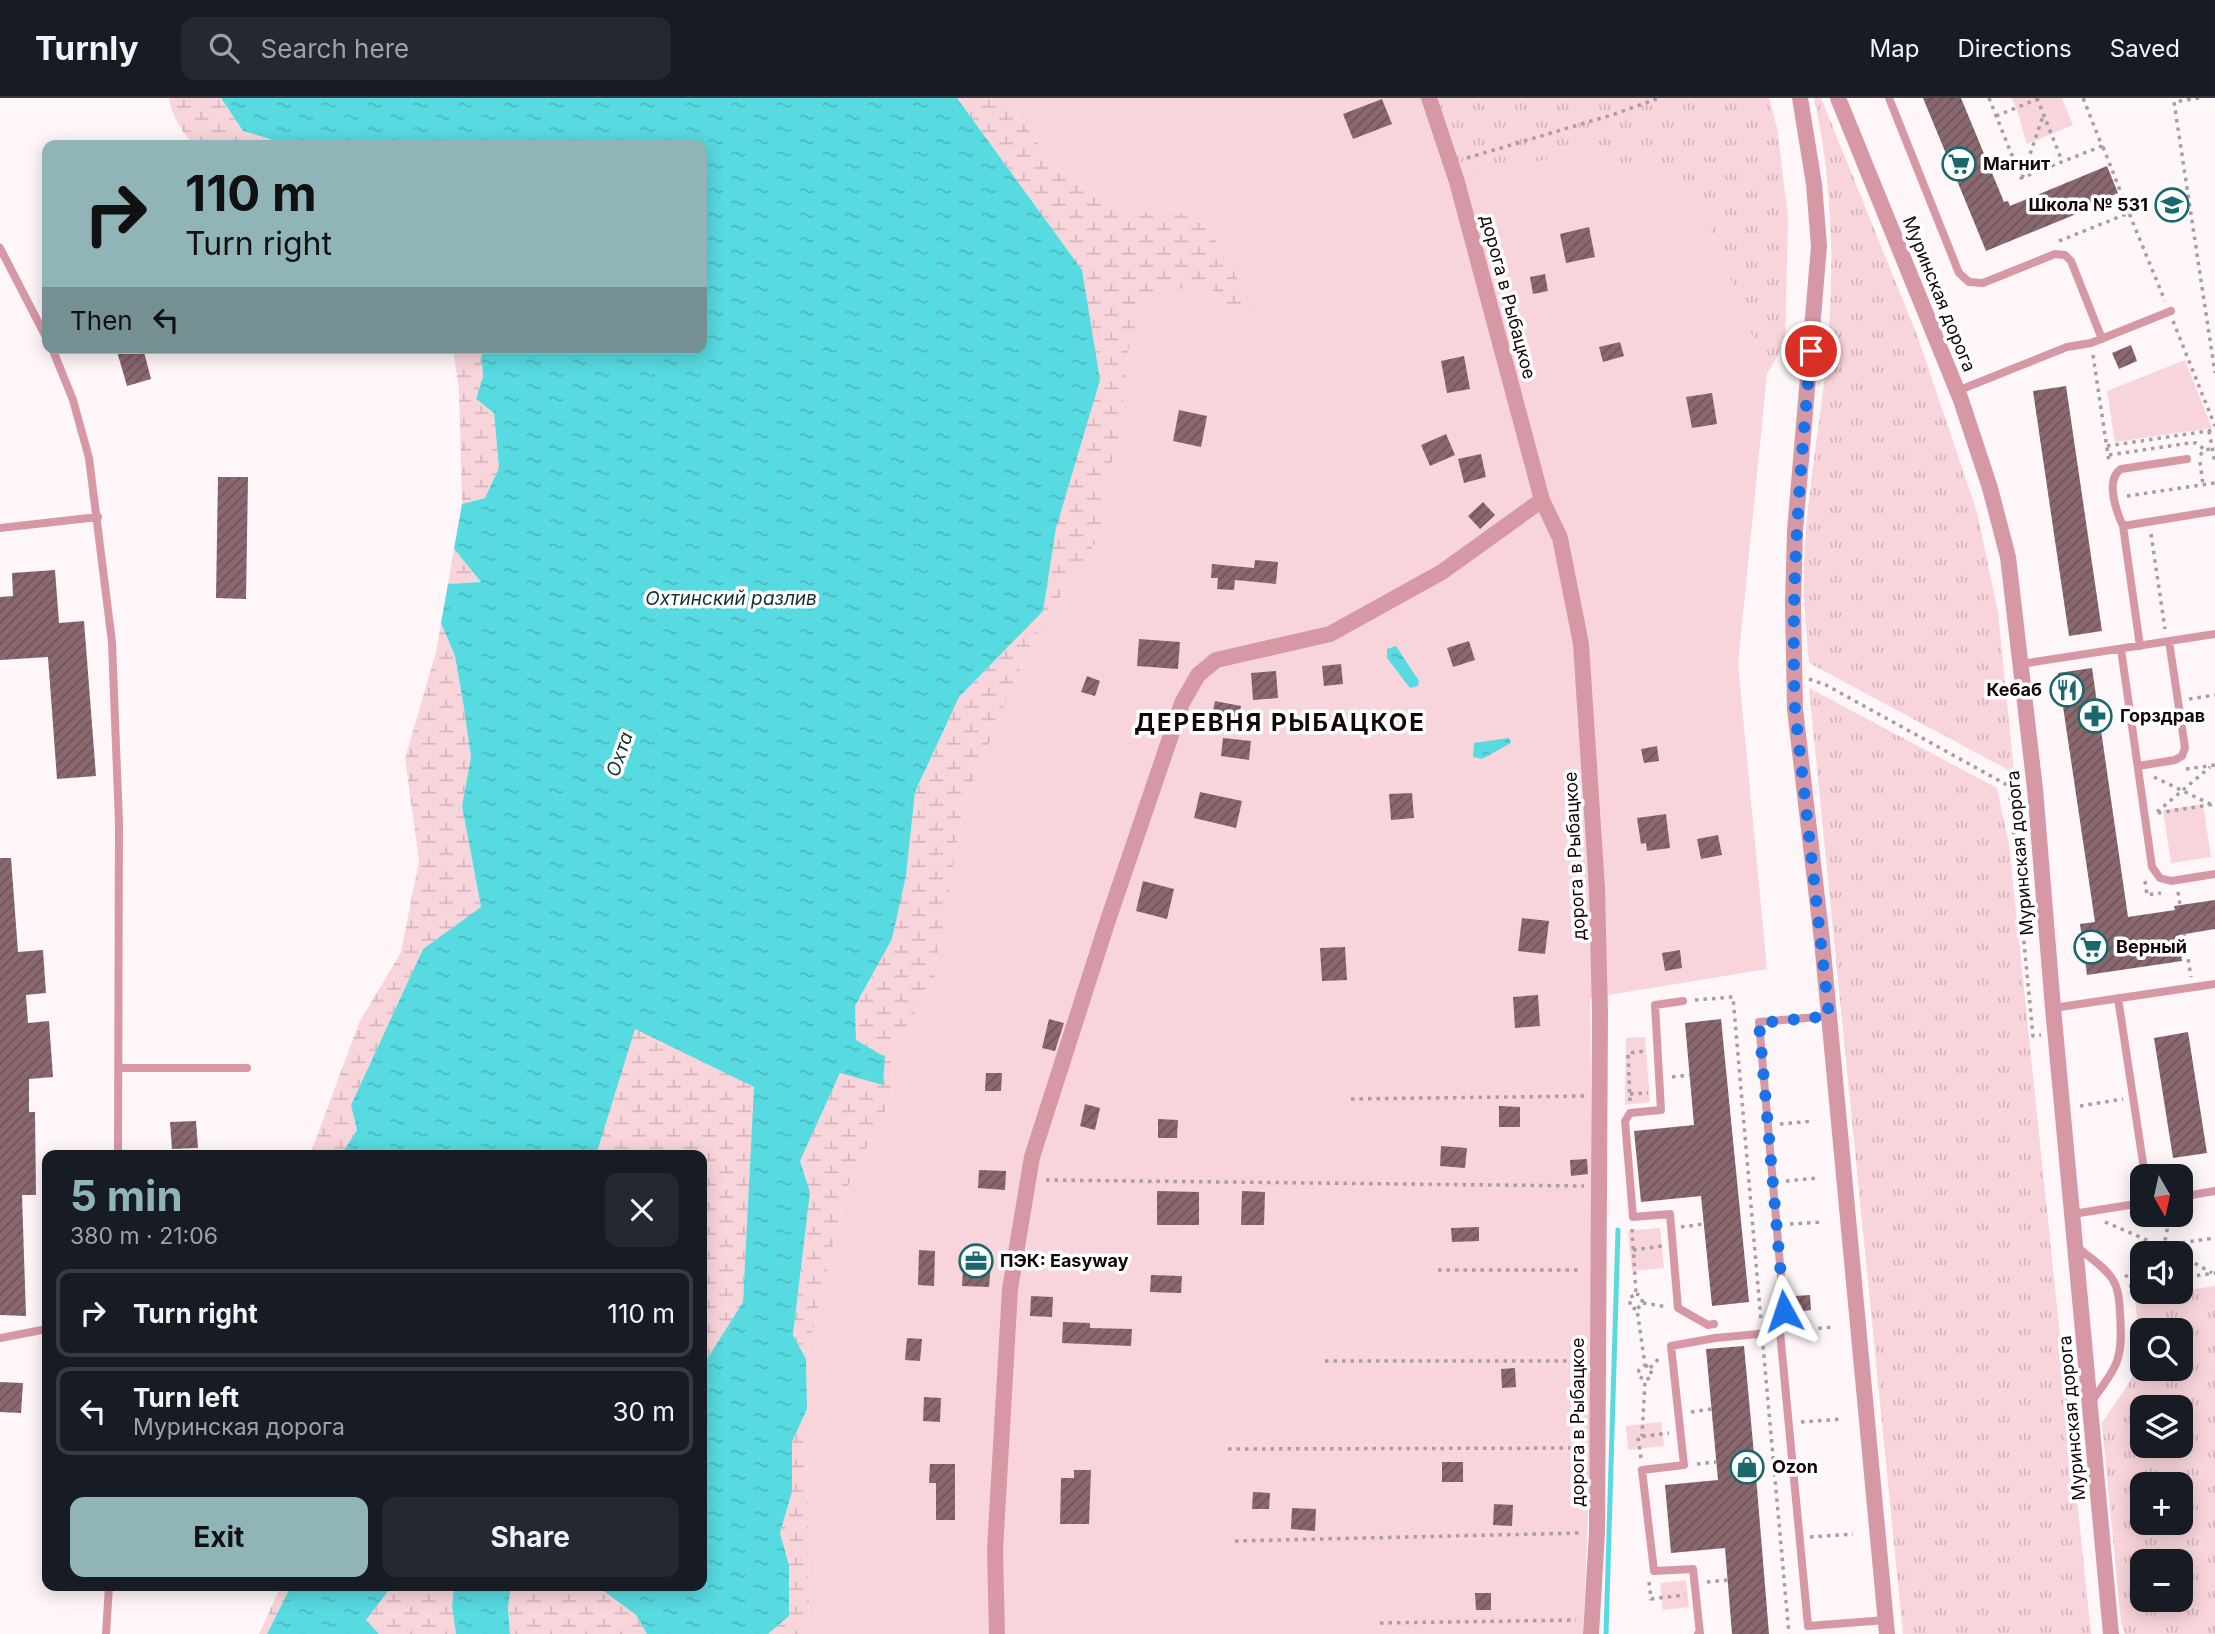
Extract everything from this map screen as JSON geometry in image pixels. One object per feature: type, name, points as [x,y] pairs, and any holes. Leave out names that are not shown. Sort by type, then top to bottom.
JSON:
[{"type":"street","name":"дорога в Рыбацкое","points":[[1429,98],[1451,163],[1542,500],[1560,538],[1581,644],[1597,888],[1600,1096],[1597,1533],[1592,1627]]},
{"type":"street","points":[[1800,98],[1814,184],[1819,246],[1796,531],[1795,709],[1829,1016],[1886,1627]]},
{"type":"street","name":"Муринская дорога","points":[[1838,98],[1957,391],[1990,488],[2008,556],[2035,789],[2111,1634]]},
{"type":"street","points":[[997,1634],[995,1550],[1010,1289],[1032,1157],[1107,923],[1182,703],[1198,675],[1216,660],[1330,634],[1442,572],[1542,500]]},
{"type":"lane","points":[[1889,98],[1959,273],[1969,282],[1983,283],[2055,254],[2065,255],[2071,261],[2102,339]]},
{"type":"lane","points":[[0,247],[42,329]]},
{"type":"lane","points":[[1957,391],[2067,347],[2091,344],[2170,312]]},
{"type":"lane","points":[[54,354],[73,400],[89,458],[112,642],[119,823],[118,1150]]},
{"type":"lane","points":[[2140,646],[2123,526],[2112,480],[2115,473],[2121,469],[2187,459]]},
{"type":"lane","points":[[2123,526],[2215,511]]},
{"type":"lane","points":[[0,528],[98,517]]},
{"type":"lane","points":[[2021,664],[2215,634]]},
{"type":"lane","points":[[2138,765],[2175,760],[2182,756],[2185,748],[2169,641]]},
{"type":"lane","points":[[2121,649],[2152,867],[2160,878],[2171,881],[2215,874]]},
{"type":"lane","points":[[2053,1008],[2215,984]]},
{"type":"lane","points":[[2118,998],[2143,1164]]},
{"type":"lane","points":[[1683,1001],[1655,1005],[1661,1110],[1630,1113],[1625,1121],[1633,1217],[1670,1214],[1678,1308],[1708,1325],[1714,1324]]},
{"type":"lane","points":[[1829,1016],[1759,1023],[1784,1311],[1780,1332],[1808,1626],[1886,1627]]},
{"type":"lane","points":[[119,1069],[247,1068]]},
{"type":"lane","points":[[2193,1194],[2215,1191]]},
{"type":"lane","points":[[2073,1214],[2130,1205]]},
{"type":"lane","points":[[2076,1246],[2115,1282],[2122,1338],[2121,1355],[2090,1404]]},
{"type":"lane","points":[[0,1338],[42,1330]]},
{"type":"lane","points":[[1698,1634],[1693,1569],[1654,1571],[1642,1470],[1684,1465],[1671,1346],[1780,1332]]},
{"type":"lane","points":[[106,1634],[108,1591]]},
{"type":"path","points":[[1451,163],[1615,114],[1659,98]]},
{"type":"path","points":[[1989,98],[2021,178]]},
{"type":"path","points":[[2083,98],[2170,312],[2213,429],[2215,463]]},
{"type":"path","points":[[2199,98],[2174,102],[2215,373]]},
{"type":"path","points":[[1996,116],[2037,99],[2063,162]]},
{"type":"path","points":[[2021,178],[2043,114]]},
{"type":"path","points":[[2021,178],[2102,146]]},
{"type":"path","points":[[2051,245],[2129,213]]},
{"type":"path","points":[[2091,344],[2108,455],[2115,473]]},
{"type":"path","points":[[2107,446],[2213,429]]},
{"type":"path","points":[[2108,455],[2190,443],[2196,443],[2205,450]]},
{"type":"path","points":[[2203,485],[2199,458],[2201,452],[2214,448]]},
{"type":"path","points":[[2115,498],[2215,483]]},
{"type":"path","points":[[2149,522],[2165,629]]},
{"type":"path","points":[[1807,679],[1826,685],[2009,786],[2033,1035],[2046,1035]]},
{"type":"path","points":[[2178,701],[2215,695]]},
{"type":"path","points":[[2156,813],[2211,765]]},
{"type":"path","points":[[2149,775],[2214,804]]},
{"type":"path","points":[[2163,812],[2214,804]]},
{"type":"path","points":[[2178,890],[2180,905]]},
{"type":"path","points":[[2184,934],[2192,987]]},
{"type":"path","points":[[1683,1001],[1732,997],[1789,1634]]},
{"type":"path","points":[[1630,1113],[1629,1053],[1657,1050]]},
{"type":"path","points":[[1659,1079],[1690,1075]]},
{"type":"path","points":[[1630,1094],[1660,1091]]},
{"type":"path","points":[[1352,1099],[1600,1096]]},
{"type":"path","points":[[2080,1106],[2133,1098]]},
{"type":"path","points":[[1030,1180],[1599,1186]]},
{"type":"path","points":[[1633,1217],[1636,1294]]},
{"type":"path","points":[[2103,1221],[2152,1241]]},
{"type":"path","points":[[1671,1228],[1704,1224]]},
{"type":"path","points":[[2193,1241],[2215,1238]]},
{"type":"path","points":[[1633,1250],[1673,1245]]},
{"type":"path","points":[[2193,1262],[2213,1273]]},
{"type":"path","points":[[1438,1270],[1598,1269]]},
{"type":"path","points":[[2121,1280],[2130,1273]]},
{"type":"path","points":[[2193,1276],[2213,1273]]},
{"type":"path","points":[[2124,1286],[2130,1285]]},
{"type":"path","points":[[1636,1294],[1643,1298],[1643,1303]]},
{"type":"path","points":[[1636,1294],[1629,1298],[1628,1304],[1637,1309]]},
{"type":"path","points":[[1643,1303],[1678,1308]]},
{"type":"path","points":[[1637,1309],[1643,1303]]},
{"type":"path","points":[[1637,1309],[1645,1366]]},
{"type":"path","points":[[1780,1332],[1833,1327]]},
{"type":"path","points":[[1650,1368],[1671,1346]]},
{"type":"path","points":[[1325,1360],[1598,1361]]},
{"type":"path","points":[[1645,1366],[1650,1368]]},
{"type":"path","points":[[1645,1366],[1639,1370],[1638,1375],[1645,1381]]},
{"type":"path","points":[[1645,1381],[1652,1376],[1650,1368]]},
{"type":"path","points":[[1642,1436],[1645,1381]]},
{"type":"path","points":[[1678,1413],[1711,1409]]},
{"type":"path","points":[[1771,1425],[1842,1419]]},
{"type":"path","points":[[1642,1470],[1638,1437],[1681,1432]]},
{"type":"path","points":[[1228,1448],[1598,1448]]},
{"type":"path","points":[[1684,1465],[1716,1462]]},
{"type":"path","points":[[1235,1541],[1597,1533]]},
{"type":"path","points":[[1781,1540],[1853,1534]]},
{"type":"path","points":[[1654,1571],[1648,1577],[1651,1599],[1728,1580]]},
{"type":"path","points":[[1380,1623],[1592,1627]]},
{"type":"green space","points":[[169,98],[221,98],[243,131],[273,140],[191,140],[172,111]]},
{"type":"green space","points":[[957,98],[1006,98],[1055,168],[1128,216],[1172,208],[1209,228],[1255,308],[1235,317],[1128,351],[1121,430],[1101,501],[1101,534],[1031,643],[964,803],[933,986],[894,1045],[891,1099],[847,1189],[806,1359],[793,1335],[810,1192],[800,1161],[840,1073],[882,1084],[856,1040],[855,1006],[892,939],[906,876],[915,792],[959,697],[1042,611],[1056,528],[1082,270]]},
{"type":"green space","points":[[1006,98],[1424,98],[1451,179],[1581,152],[1694,187],[1767,374],[1738,664],[1767,969],[1590,998],[1591,1395],[1583,1634],[807,1634],[809,1601],[806,1359],[847,1189],[891,1099],[894,1045],[933,985],[964,803],[1031,643],[1101,534],[1101,501],[1121,430],[1128,351],[1139,311],[1167,290],[1210,286],[1235,317],[1254,307],[1209,228],[1172,208],[1128,216],[1055,168]]},
{"type":"green space","points":[[1424,98],[1769,98],[1777,128],[1788,217],[1785,342],[1767,374],[1694,187],[1451,179]]},
{"type":"green space","points":[[1814,98],[1821,98],[1917,335],[1977,512],[1998,612],[2014,773],[1809,663],[1804,595],[1805,542],[1828,347],[1831,276],[1826,168]]},
{"type":"green space","points":[[2011,98],[2062,98],[2073,125],[2027,144]]},
{"type":"green space","points":[[454,354],[481,354],[483,377],[476,399],[494,413],[499,468],[485,498],[462,504],[459,390]]},
{"type":"green space","points":[[2185,360],[2212,428],[2115,442],[2107,391]]},
{"type":"green space","points":[[454,549],[481,582],[448,584]]},
{"type":"green space","points":[[441,623],[455,656],[471,757],[462,806],[481,907],[423,949],[351,1105],[357,1130],[344,1150],[312,1150],[359,1023],[401,952],[419,861],[405,758],[436,652]]},
{"type":"green space","points":[[1809,688],[1997,788],[2009,845],[2091,1634],[1903,1634]]},
{"type":"green space","points":[[2203,804],[2211,857],[2171,863],[2163,810]]},
{"type":"green space","points":[[634,1028],[755,1087],[743,1302],[707,1359],[707,1150],[597,1150]]},
{"type":"green space","points":[[1645,1037],[1650,1102],[1625,1105],[1626,1038]]},
{"type":"green space","points":[[1660,1228],[1664,1268],[1632,1271],[1628,1231]]},
{"type":"green space","points":[[2215,1286],[2215,1634],[2125,1634],[2121,1623],[2102,1423],[2130,1380],[2193,1381],[2193,1318],[2137,1318],[2136,1304],[2193,1304],[2193,1289]]},
{"type":"green space","points":[[807,1409],[807,1634],[768,1634],[789,1616],[789,1565],[780,1533],[792,1492],[792,1442]]},
{"type":"green space","points":[[1661,1422],[1664,1446],[1628,1450],[1626,1426]]},
{"type":"green space","points":[[1686,1580],[1689,1607],[1663,1610],[1660,1583]]},
{"type":"green space","points":[[279,1591],[288,1591],[267,1634],[259,1634]]},
{"type":"green space","points":[[388,1591],[454,1591],[452,1606],[456,1634],[379,1634],[366,1620]]},
{"type":"green space","points":[[510,1591],[604,1591],[636,1615],[647,1634],[510,1634],[508,1607]]},
{"type":"water","name":"Охтинский разлив","points":[[221,98],[957,98],[1082,270],[1100,380],[1056,528],[1043,611],[959,697],[915,792],[906,876],[892,939],[855,1006],[856,1040],[885,1057],[883,1085],[840,1073],[800,1161],[810,1192],[793,1335],[806,1359],[807,1409],[792,1442],[792,1492],[780,1533],[789,1565],[789,1616],[768,1634],[647,1634],[636,1615],[604,1591],[707,1591],[707,1359],[743,1302],[754,1087],[635,1029],[598,1150],[344,1150],[357,1130],[351,1105],[423,949],[481,907],[462,806],[471,757],[455,656],[441,623],[448,584],[481,582],[454,549],[462,504],[485,498],[499,468],[494,413],[476,399],[483,377],[481,354],[707,354],[707,140],[273,140],[243,131]]},
{"type":"water","points":[[1396,646],[1419,681],[1418,686],[1410,688],[1387,658],[1387,649]]},
{"type":"water","points":[[1509,738],[1511,743],[1482,759],[1473,757],[1474,743]]},
{"type":"water","points":[[288,1591],[388,1591],[366,1620],[379,1634],[267,1634]]},
{"type":"water","points":[[454,1591],[510,1591],[508,1607],[510,1634],[456,1634],[452,1606]]},
{"type":"building","points":[[1923,98],[1961,98],[2004,202],[2008,201],[2010,206],[2107,166],[2118,193],[2102,200],[2103,203],[1986,251]]},
{"type":"building","points":[[1382,99],[1392,124],[1353,139],[1343,114]]},
{"type":"building","points":[[1589,227],[1595,257],[1566,263],[1560,234]]},
{"type":"building","points":[[1545,274],[1548,291],[1533,294],[1530,277]]},
{"type":"building","points":[[1620,342],[1624,356],[1603,362],[1599,347]]},
{"type":"building","points":[[2131,345],[2137,361],[2119,369],[2112,353]]},
{"type":"building","points":[[118,354],[145,354],[151,379],[127,386]]},
{"type":"building","points":[[1464,356],[1470,389],[1447,393],[1441,361]]},
{"type":"building","points":[[2066,386],[2102,631],[2069,636],[2033,391]]},
{"type":"building","points":[[1712,393],[1717,424],[1692,428],[1686,397]]},
{"type":"building","points":[[1179,410],[1207,416],[1201,447],[1173,441]]},
{"type":"building","points":[[1446,434],[1455,455],[1430,466],[1421,445]]},
{"type":"building","points":[[1481,454],[1486,477],[1464,483],[1458,459]]},
{"type":"building","points":[[218,477],[248,477],[246,599],[216,598]]},
{"type":"building","points":[[1483,502],[1495,515],[1480,529],[1468,516]]},
{"type":"building","points":[[1255,560],[1278,562],[1276,584],[1235,580],[1234,590],[1217,589],[1218,578],[1211,578],[1212,564],[1254,568]]},
{"type":"building","points":[[55,570],[59,623],[84,621],[96,776],[57,779],[48,657],[0,660],[0,597],[13,596],[12,573]]},
{"type":"building","points":[[1139,639],[1180,642],[1178,669],[1137,666]]},
{"type":"building","points":[[1469,641],[1475,660],[1453,667],[1447,648]]},
{"type":"building","points":[[1341,664],[1343,684],[1324,686],[1322,666]]},
{"type":"building","points":[[2092,668],[2128,917],[2175,910],[2174,906],[2215,900],[2215,929],[2179,935],[2182,961],[2087,975],[2080,924],[2095,922],[2058,673]]},
{"type":"building","points":[[1276,671],[1278,698],[1253,700],[1251,673]]},
{"type":"building","points":[[1087,676],[1100,681],[1095,696],[1081,692]]},
{"type":"building","points":[[1215,701],[1241,706],[1237,726],[1211,720]]},
{"type":"building","points":[[1223,738],[1251,741],[1249,760],[1221,756]]},
{"type":"building","points":[[1657,746],[1659,761],[1644,763],[1641,749]]},
{"type":"building","points":[[1200,792],[1242,801],[1236,828],[1194,818]]},
{"type":"building","points":[[1412,793],[1414,818],[1391,820],[1389,794]]},
{"type":"building","points":[[1666,814],[1670,848],[1647,851],[1646,843],[1641,844],[1637,818]]},
{"type":"building","points":[[1718,835],[1722,855],[1701,859],[1697,839]]},
{"type":"building","points":[[0,858],[11,858],[18,952],[43,950],[46,993],[26,995],[28,1023],[49,1021],[53,1077],[29,1079],[29,1112],[35,1112],[36,1195],[22,1195],[26,1316],[0,1315]]},
{"type":"building","points":[[1143,881],[1174,889],[1167,919],[1136,911]]},
{"type":"building","points":[[1522,918],[1549,921],[1545,954],[1518,951]]},
{"type":"building","points":[[1345,947],[1347,980],[1322,981],[1320,948]]},
{"type":"building","points":[[1680,950],[1682,968],[1665,971],[1662,953]]},
{"type":"building","points":[[1538,995],[1540,1026],[1515,1028],[1513,997]]},
{"type":"building","points":[[1049,1019],[1064,1023],[1055,1051],[1042,1048]]},
{"type":"building","points":[[1721,1019],[1749,1302],[1712,1306],[1701,1196],[1641,1202],[1634,1131],[1694,1125],[1685,1023]]},
{"type":"building","points":[[2188,1032],[2207,1153],[2173,1158],[2154,1038]]},
{"type":"building","points":[[986,1073],[1002,1073],[1001,1091],[985,1091]]},
{"type":"building","points":[[1085,1104],[1100,1108],[1095,1130],[1080,1126]]},
{"type":"building","points":[[1499,1106],[1520,1107],[1520,1127],[1499,1127]]},
{"type":"building","points":[[1158,1119],[1178,1120],[1177,1138],[1158,1138]]},
{"type":"building","points":[[196,1121],[198,1148],[172,1149],[170,1122]]},
{"type":"building","points":[[1441,1146],[1467,1148],[1465,1168],[1440,1166]]},
{"type":"building","points":[[1587,1159],[1588,1174],[1571,1176],[1570,1160]]},
{"type":"building","points":[[979,1170],[1006,1171],[1005,1190],[978,1188]]},
{"type":"building","points":[[1157,1191],[1199,1192],[1199,1225],[1157,1225]]},
{"type":"building","points":[[1242,1191],[1265,1192],[1264,1225],[1241,1225]]},
{"type":"building","points":[[1479,1227],[1479,1241],[1452,1242],[1451,1228]]},
{"type":"building","points":[[919,1250],[935,1251],[934,1286],[918,1285]]},
{"type":"building","points":[[964,1251],[992,1252],[989,1287],[962,1286]]},
{"type":"building","points":[[1151,1275],[1182,1276],[1181,1293],[1150,1292]]},
{"type":"building","points":[[1810,1295],[1811,1310],[1797,1312],[1795,1296]]},
{"type":"building","points":[[1031,1296],[1053,1297],[1052,1317],[1030,1316]]},
{"type":"building","points":[[1063,1322],[1090,1323],[1090,1328],[1132,1329],[1131,1346],[1062,1343]]},
{"type":"building","points":[[907,1338],[922,1339],[920,1361],[905,1360]]},
{"type":"building","points":[[1744,1346],[1769,1634],[1732,1634],[1725,1548],[1671,1553],[1665,1485],[1718,1480],[1706,1349]]},
{"type":"building","points":[[1515,1368],[1516,1387],[1502,1388],[1501,1369]]},
{"type":"building","points":[[0,1382],[23,1383],[21,1413],[0,1412]]},
{"type":"building","points":[[924,1397],[941,1398],[940,1422],[923,1421]]},
{"type":"building","points":[[1442,1462],[1463,1462],[1463,1482],[1442,1482]]},
{"type":"building","points":[[930,1464],[955,1464],[955,1520],[936,1520],[936,1483],[929,1483]]},
{"type":"building","points":[[1074,1470],[1091,1470],[1089,1524],[1060,1524],[1061,1478],[1074,1478]]},
{"type":"building","points":[[1253,1492],[1270,1493],[1269,1509],[1252,1509]]},
{"type":"building","points":[[1494,1504],[1513,1505],[1512,1526],[1493,1525]]},
{"type":"building","points":[[1292,1508],[1316,1509],[1315,1531],[1291,1529]]},
{"type":"building","points":[[1475,1593],[1491,1593],[1491,1610],[1476,1610]]},
{"type":"waterway","points":[[1606,1634],[1618,1230]]},
{"type":"place","name":"Магнит","points":[[1959,164]]},
{"type":"place","name":"Школа № 531","points":[[2172,205]]},
{"type":"place","name":"Кебаб","points":[[2067,690]]},
{"type":"place","name":"Горздрав","points":[[2095,716]]},
{"type":"place","name":"Верный","points":[[2091,947]]},
{"type":"place","name":"ПЭК: Easyway","points":[[976,1261]]},
{"type":"place","name":"Ozon","points":[[1747,1467]]},
{"type":"district","name":"ДЕРЕВНЯ РЫБАЦКОЕ","points":[[1280,723]]},
{"type":"route","points":[[1784,1311],[1759,1023],[1829,1016],[1794,680],[1796,531],[1811,351]]},
{"type":"water label","name":"Охта","points":[[619,754]]}]
